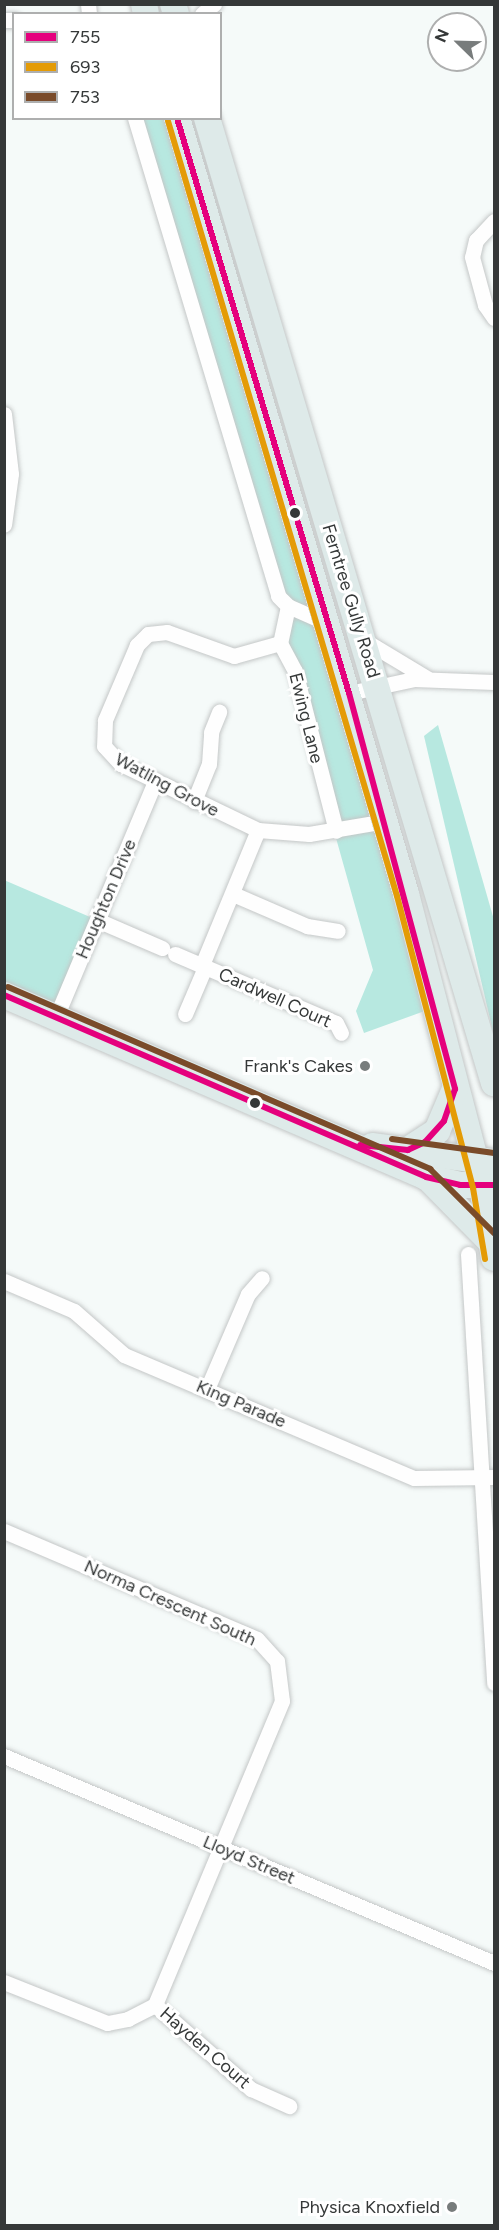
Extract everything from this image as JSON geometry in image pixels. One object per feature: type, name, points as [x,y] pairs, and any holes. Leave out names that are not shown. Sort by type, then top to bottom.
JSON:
[{"type":"main road","name":"Ferntree Gully Road","points":[[178,120],[349,693],[455,1089],[485,1161],[493,1250]]},
{"type":"main road","name":"Ferntree Gully Road","points":[[208,120],[495,1083]]},
{"type":"main road","points":[[4,995],[360,1145],[426,1177],[488,1185]]},
{"type":"main road","points":[[408,1150],[437,1131],[455,1089]]},
{"type":"main road","points":[[360,1145],[485,1161]]},
{"type":"main road","points":[[426,1177],[493,1250]]},
{"type":"street","points":[[143,11],[172,4]]},
{"type":"street","points":[[136,120],[276,593],[288,606],[280,643]]},
{"type":"street","points":[[495,221],[476,240],[472,258],[485,305],[495,318]]},
{"type":"street","points":[[4,414],[11,453],[4,525]]},
{"type":"street","name":"Ferntree Gully Road","points":[[288,606],[329,624]]},
{"type":"street","name":"Watling Grove","points":[[280,643],[239,657],[167,632],[153,632],[140,640],[105,720],[102,740],[115,760],[155,782],[258,830],[336,831],[385,821]]},
{"type":"street","points":[[362,639],[427,678]]},
{"type":"street","name":"Ewing Lane","points":[[280,643],[295,671],[336,831]]},
{"type":"street","points":[[349,693],[427,678],[495,682]]},
{"type":"street","points":[[194,801],[210,761],[211,732],[219,712]]},
{"type":"street","name":"Houghton Drive","points":[[56,1017],[155,782]]},
{"type":"street","name":"Cardwell Court","points":[[185,1014],[258,830]]},
{"type":"street","points":[[232,894],[307,926],[338,931]]},
{"type":"street","name":"Cardwell Court","points":[[98,920],[336,1023],[340,1032]]},
{"type":"street","points":[[468,1254],[488,1478],[495,1683]]},
{"type":"street","points":[[207,1389],[248,1294],[262,1278]]},
{"type":"street","name":"King Parade","points":[[4,1281],[74,1311],[114,1350],[414,1478],[488,1478]]},
{"type":"street","name":"Norma Crescent South","points":[[4,1531],[252,1636],[271,1652],[280,1671],[280,1712],[155,2005]]},
{"type":"street","name":"Lloyd Street","points":[[4,1756],[495,1963]]},
{"type":"street","points":[[4,1982],[107,2023],[128,2019],[155,2005]]},
{"type":"street","name":"Hayden Court","points":[[155,2005],[250,2089],[289,2106]]},
{"type":"green space","points":[[135,120],[177,120],[433,1008],[364,1033],[356,1011],[373,970],[283,649],[288,606]]},
{"type":"green space","points":[[438,725],[494,920],[494,1036],[424,736]]},
{"type":"green space","points":[[4,880],[97,920],[56,1017],[5,995]]},
{"type":"transit line","name":"755","points":[[178,120],[349,693],[455,1089],[444,1121],[425,1142],[408,1150],[360,1145]]},
{"type":"transit line","name":"693","points":[[168,121],[397,896],[473,1188],[485,1259]]},
{"type":"transit line","name":"753","points":[[8,987],[430,1169],[494,1233]]},
{"type":"transit line","name":"755","points":[[4,995],[426,1177],[460,1185],[494,1185]]},
{"type":"transit line","name":"753","points":[[392,1139],[494,1153]]},
{"type":"place","name":"Frank's Cakes","points":[[365,1066]]},
{"type":"place","name":"Physica Knoxfield","points":[[452,2207]]}]
